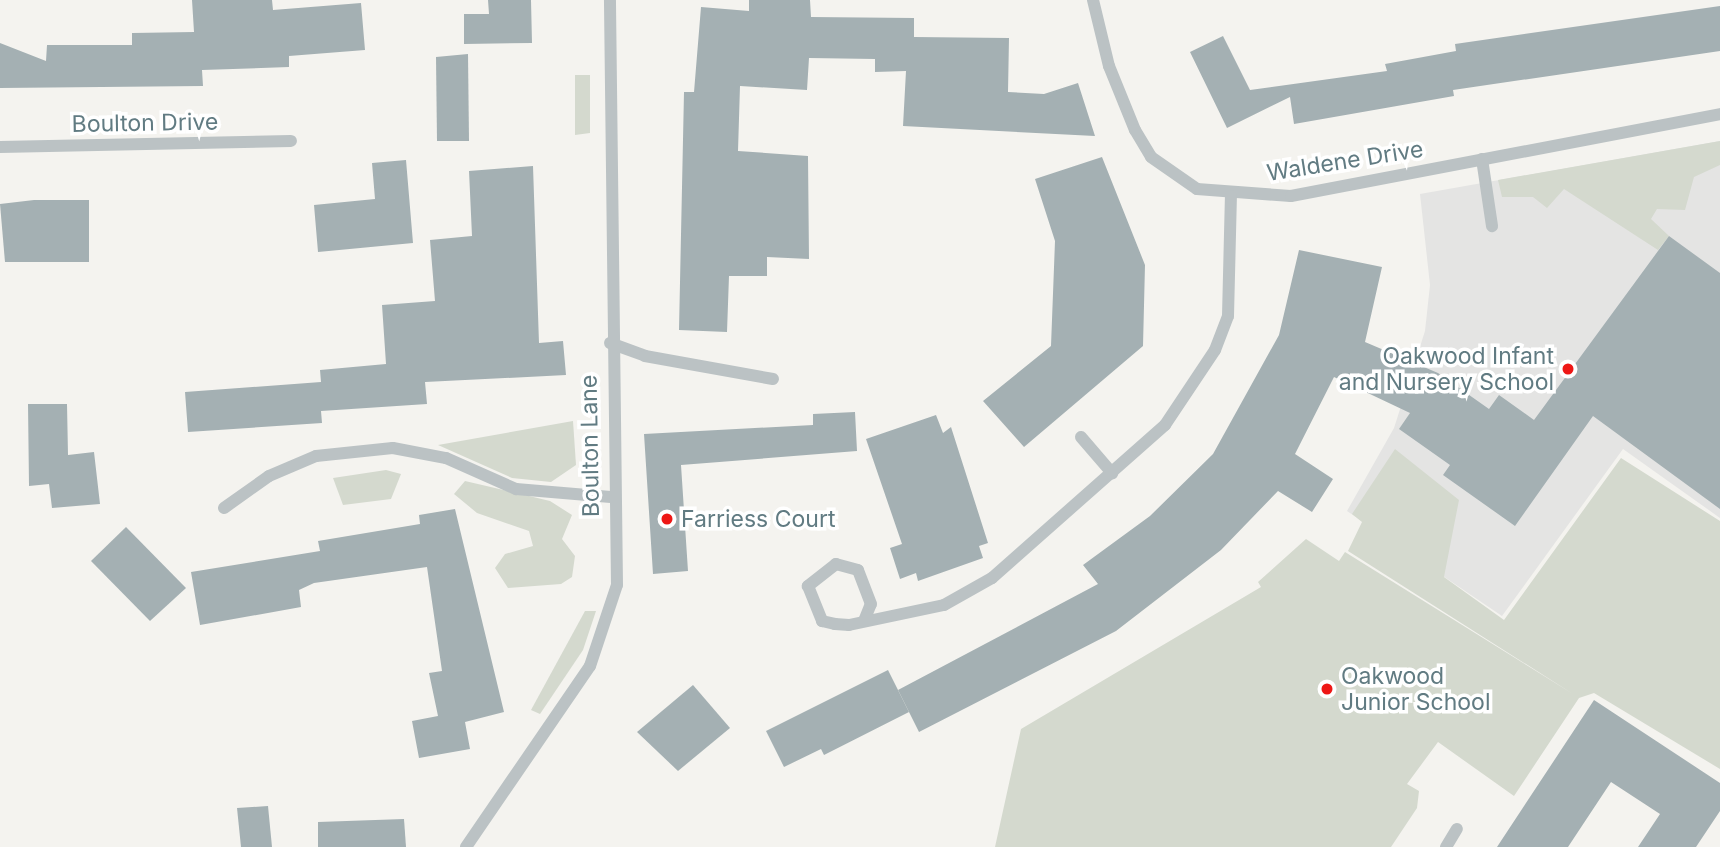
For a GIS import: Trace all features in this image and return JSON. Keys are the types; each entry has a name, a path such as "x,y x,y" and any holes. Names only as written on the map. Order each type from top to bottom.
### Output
{"street":[{"name":"Boulton Lane","path":"466,847 590,666 608,625 617,584 611,497 610,0"},
{"name":"Waldene Drive","path":"1093,0 1109,66 1152,157 1196,190 1231,196 1291,196 1720,114"},
{"name":"Boulton Drive","path":"0,147 291,141"},
{"path":"1482,159 1492,226"},
{"path":"864,621 871,604 858,570 836,564 808,586 822,621 864,621 944,605 971,591 1165,425 1215,349 1228,316 1231,196"},
{"path":"610,343 645,356 774,379"},
{"path":"1081,437 1112,472"},
{"path":"224,508 269,475 316,456 393,448 446,458 516,489 611,497"},
{"path":"1446,847 1457,829"}],"shaded area":[{"path":"575,75 590,75 590,133 575,135"},
{"name":"Oakwood Infant and Nursery School","path":"1720,141 1720,518 1623,449 1502,616 1347,511 1394,428 1425,331 1430,285 1420,194"},
{"path":"1720,141 1720,165 1694,177 1685,210 1657,209 1651,219 1669,236 1658,250 1564,189 1547,208 1533,197 1502,197 1498,180"},
{"path":"573,421 576,465 551,482 512,478 438,445"},
{"name":"Oakwood Junior School","path":"1395,449 1459,500 1444,577 1504,620 1621,458 1720,521 1720,769 1594,693 1579,698 1514,796 1438,742 1407,784 1419,791 1417,808 1391,847 995,847 1021,729 1261,587 1258,582 1306,539 1339,561 1345,552 1573,694 1348,551 1362,522 1352,514"},
{"path":"386,470 401,474 391,499 343,505 333,478"},
{"path":"465,481 550,501 572,515 562,539 575,556 572,577 561,584 508,588 495,568 505,554 533,546 529,531 477,513 454,494"},
{"path":"585,611 596,611 583,650 540,714 531,710"}],"building":[{"path":"192,0 272,0 273,10 361,3 365,50 289,56 289,67 202,70 203,86 0,88 0,43 46,61 47,45 132,45 132,33 194,32"},
{"path":"488,0 531,0 532,43 464,44 464,14 489,14"},
{"path":"749,0 810,0 811,17 914,18 914,37 1009,38 1008,92 1044,94 1078,83 1095,136 903,126 906,71 875,72 875,59 809,58 807,90 740,86 738,151 808,156 809,259 767,257 767,276 729,276 727,332 679,330 684,92 694,92 701,7 749,11"},
{"path":"1720,6 1720,51 1453,90 1454,96 1294,124 1290,97 1227,128 1190,52 1223,36 1250,90 1387,71 1385,64 1456,51 1455,44"},
{"path":"468,54 469,141 437,141 436,57"},
{"path":"1102,157 1145,265 1143,346 1024,447 983,401 1051,346 1055,241 1035,179"},
{"path":"406,160 413,243 318,252 314,205 375,199 372,163"},
{"path":"533,166 539,343 563,341 566,375 425,382 427,404 321,411 322,423 188,432 185,392 321,382 320,370 386,364 382,305 435,301 430,240 472,236 469,171"},
{"path":"34,200 89,200 89,262 5,262 0,204"},
{"path":"1669,236 1720,273 1720,509 1593,416 1515,526 1443,475 1450,465 1399,429 1410,413 1334,377 1295,454 1333,479 1312,512 1278,491 1221,550 1116,631 919,732 898,690 1098,584 1083,565 1150,516 1213,454 1279,335 1299,250 1382,267 1365,342 1438,373 1489,409 1499,395 1534,420"},
{"path":"28,404 67,404 68,455 94,452 100,504 52,508 49,484 29,486"},
{"name":"Farriess Court","path":"855,412 857,451 681,465 688,571 653,574 644,434 813,425 813,414"},
{"path":"936,415 943,433 951,427 988,543 979,546 983,558 918,581 916,573 900,579 890,548 902,544 866,439"},
{"path":"455,509 504,712 465,722 470,749 419,758 412,721 438,716 429,673 442,671 427,567 314,583 299,590 301,607 200,625 191,572 320,551 318,541 420,524 419,515"},
{"path":"126,527 186,588 150,621 91,561"},
{"path":"888,670 909,712 824,755 821,749 784,767 766,731"},
{"path":"693,685 730,728 678,771 637,732"},
{"path":"1594,700 1720,783 1720,811 1696,847 1638,847 1660,814 1611,782 1568,847 1497,847"},
{"path":"268,806 272,847 241,847 237,808"},
{"path":"404,819 406,847 318,847 318,822"}],"place":[{"name":"Oakwood Infant and Nursery School","path":"1568,369"},
{"name":"Farriess Court","path":"667,519"},
{"name":"Oakwood Junior School","path":"1327,689"}]}
